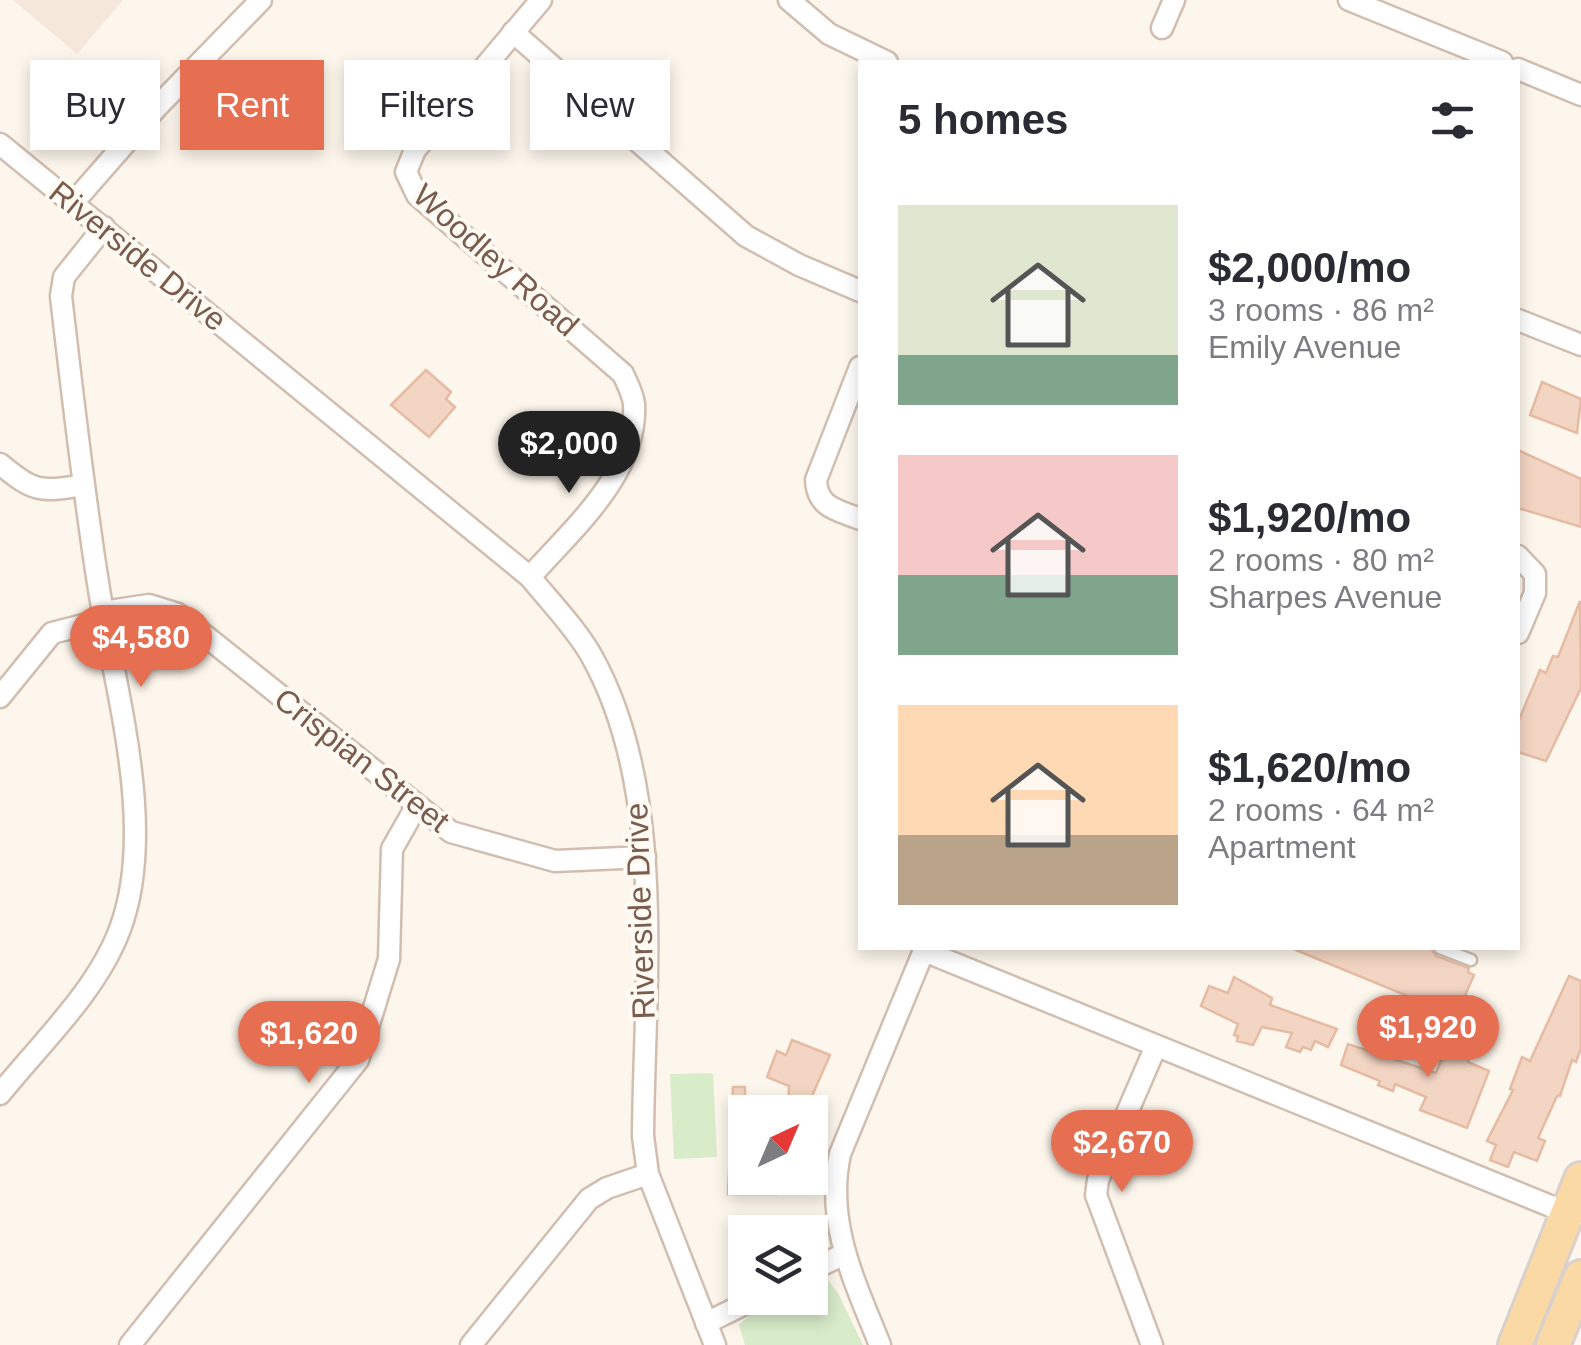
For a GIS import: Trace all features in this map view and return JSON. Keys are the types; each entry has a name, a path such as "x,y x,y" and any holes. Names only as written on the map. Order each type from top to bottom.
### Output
{"main road":[{"path":"1515,1345 1574,1215 1581,1179"},
{"path":"1554,1345 1581,1278"}],"street":[{"path":"73,204 158,106 254,7 230,0"},
{"name":"Woodley Road","path":"530,577 600,499 618,471 631,428 634,401 623,374 416,195 406,172 415,150 541,0"},
{"path":"789,0 829,34 882,60"},
{"path":"1162,28 1174,0"},
{"path":"1349,0 1497,60"},
{"path":"514,32 746,236 799,266 858,290"},
{"path":"1520,70 1581,95"},
{"name":"Riverside Drive","path":"0,144 530,577 590,654 623,730 645,857 643,1136 648,1174 715,1345"},
{"path":"0,1094 104,966 129,896 137,814 82,484 60,296 64,277 104,227"},
{"path":"1520,321 1581,345"},
{"path":"858,372 816,480 816,492 824,505 858,518"},
{"path":"0,464 28,486 42,490 82,484"},
{"path":"1520,558 1535,574 1535,593 1520,627"},
{"name":"Crispian Street","path":"0,697 52,634 149,605 178,614 452,832 555,861 645,857"},
{"path":"130,1345 358,1060 389,959 392,849 417,805"},
{"path":"880,1345 844,1254 834,1201 840,1154 924,950"},
{"path":"926,950 1574,1215"},
{"path":"1152,1345 1096,1195 1098,1180 1156,1046"},
{"path":"471,1345 588,1199 648,1174"},
{"path":"828,1262 844,1254"},
{"path":"706,1322 728,1312"}],"lane":[{"path":"1445,950 1471,960"}],"shaded area":[{"path":"13,0 123,0 77,54"}],"green space":[{"path":"713,1073 717,1157 674,1159 670,1074"},
{"path":"828,1280 863,1345 745,1345 739,1325 746,1318 828,1315"}],"building":[{"path":"426,370 451,392 446,399 455,407 429,437 391,405"},
{"path":"1542,382 1581,399 1577,433 1530,415"},
{"path":"1520,451 1581,479 1581,527 1520,509"},
{"path":"1580,601 1581,688 1546,761 1520,753 1520,717 1540,670 1546,673 1553,656 1558,657"},
{"path":"1296,950 1432,950 1436,956 1469,968 1468,972 1474,975 1456,1016"},
{"path":"1569,976 1581,981 1581,1048 1538,1138 1545,1141 1537,1161 1514,1152 1508,1167 1490,1160 1496,1145 1487,1141 1513,1090 1510,1089 1522,1057 1530,1061"},
{"path":"1234,977 1272,998 1270,1005 1337,1029 1328,1047 1315,1041 1311,1050 1303,1047 1300,1052 1286,1047 1292,1033 1262,1027 1253,1045 1237,1041 1238,1036 1234,1035 1238,1024 1201,1006 1209,986 1228,993"},
{"path":"1450,1039 1472,1049 1468,1062 1489,1071 1467,1128 1420,1110 1426,1097 1395,1084 1393,1091 1378,1085 1380,1081 1341,1065 1348,1044 1436,1073"},
{"path":"792,1040 830,1055 812,1095 789,1095 789,1086 767,1077 777,1051 786,1055"},
{"path":"733,1087 745,1087 745,1095 733,1095"}]}
